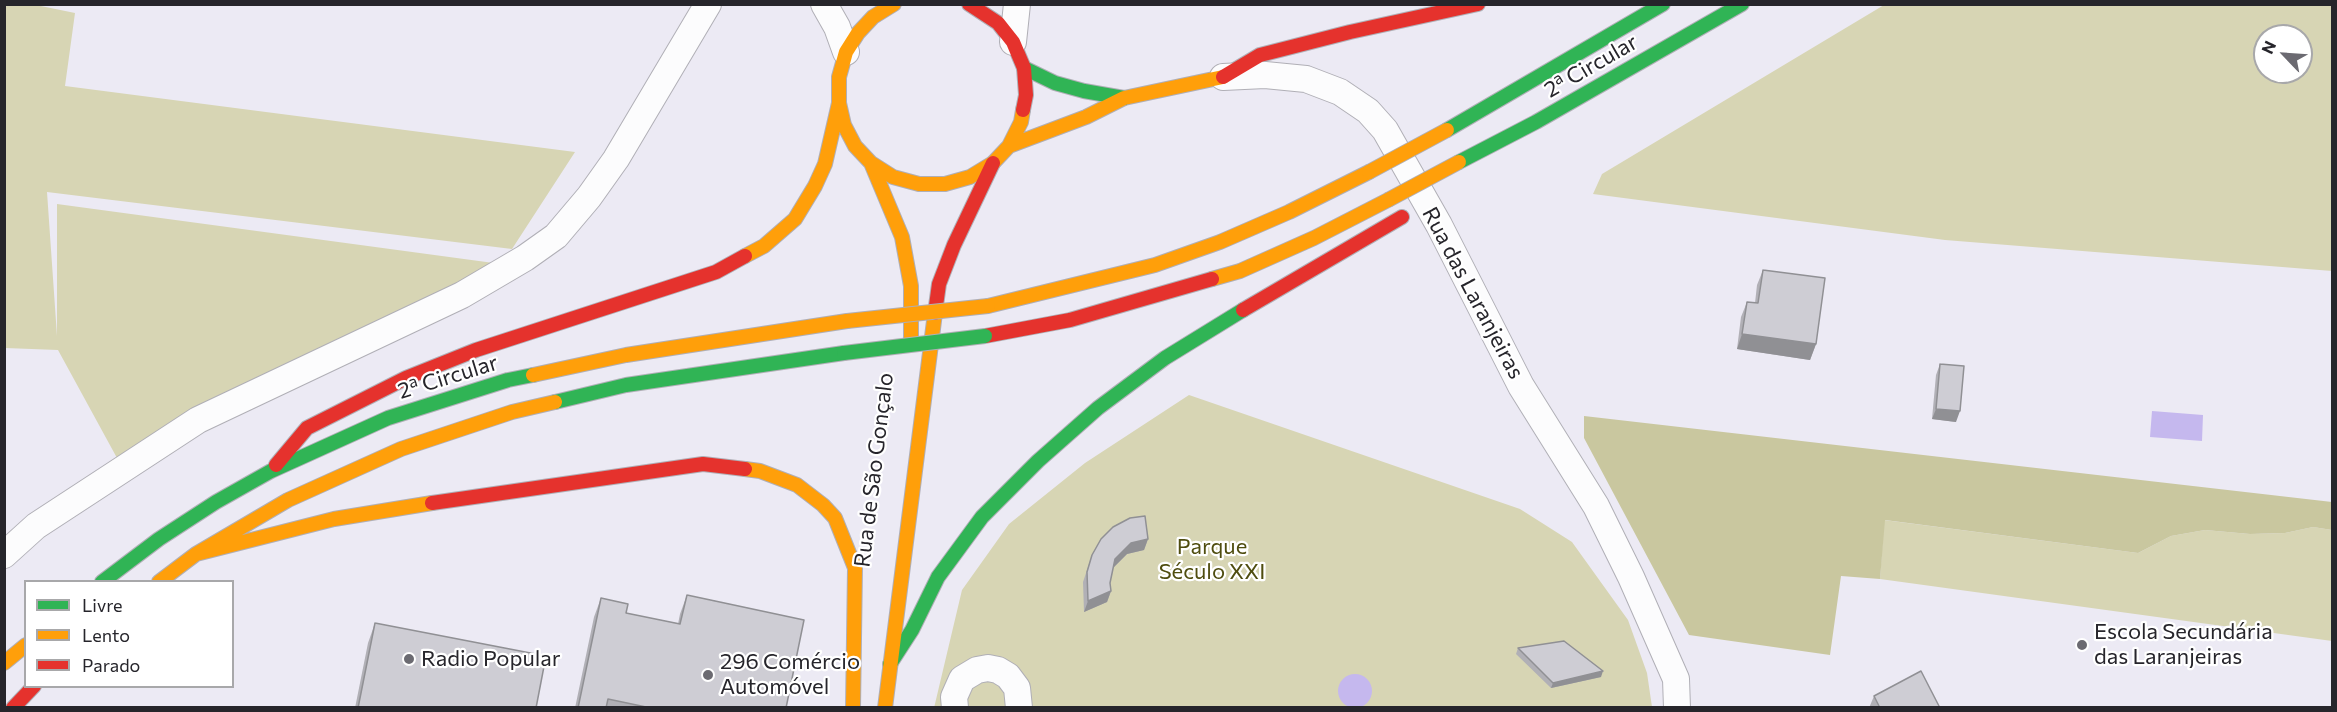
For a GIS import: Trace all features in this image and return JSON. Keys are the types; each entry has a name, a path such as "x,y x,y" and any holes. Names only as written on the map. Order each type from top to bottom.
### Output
{"main road":[{"path":"894,4 873,17 858,33 846,52 839,76 839,103 844,125 855,146 871,163 893,177 919,184 945,184 970,177 993,163 1009,146 1021,122 1026,95 1024,68 1013,42 998,23 969,4"},
{"path":"1223,77 1260,55 1350,32 1478,4"},
{"name":"2ª Circular","path":"105,580 159,538 271,471 387,418 508,380 626,355 847,321 988,306 1155,265 1220,242 1289,212 1369,172 1447,130 1663,4"},
{"name":"2ª Circular","path":"196,554 288,500 390,454 512,412 626,385 985,336 1070,320 1240,271 1314,238 1536,122 1742,4"},
{"name":"Rua das Laranjeiras","path":"1024,68 1055,83 1124,98"},
{"name":"Rua das Laranjeiras","path":"1009,146 1086,117 1124,98 1223,77"},
{"path":"271,471 307,428 406,378 476,350 716,272 764,246 795,219 810,195 825,164 839,103"},
{"path":"890,664 912,630 938,577 982,517 1038,461 1098,408 1165,358 1267,295 1402,217 1459,162"},
{"name":"Rua de São Gonçalo","path":"871,163 902,237 911,286 910,358"},
{"name":"Rua de São Gonçalo","path":"885,708 939,284 954,245 993,163"},
{"path":"162,580 196,554 334,519 526,488 704,464 760,471 797,486 824,505 836,518 855,568 853,708"},
{"path":"4,663 24,647"},
{"path":"863,708 868,673"},
{"path":"13,708 33,688"}],"street":[{"path":"4,555 36,526 198,420 462,295 525,258 556,236 589,197 616,159 708,4"},
{"path":"824,4 837,27 846,52"},
{"path":"1013,42 1017,4"},
{"name":"Rua das Laranjeiras","path":"1223,77 1265,75 1306,79 1341,92 1368,111 1385,130 1439,225 1521,386 1596,506 1631,577 1676,679 1677,708"},
{"path":"955,708 954,697 962,679 977,670 988,668 998,670 1008,676 1017,688 1018,708"}],"green space":[{"path":"5,5 36,5 75,13 65,86 575,152 512,249 47,192 57,336 57,204 501,264 117,458 58,350 5,348"},
{"path":"1884,5 2332,5 2332,271 1945,240 1593,194 1602,174"},
{"name":"Parque Século XXI","path":"1189,395 1520,509 1572,542 1628,620 1647,673 1652,707 934,708 962,590 1009,524 1085,463"},
{"path":"1884,520 2138,553 2171,536 2205,530 2250,534 2285,533 2313,527 2332,530 2332,641 1880,579"}],"shaded area":[{"path":"2152,411 2203,415 2202,441 2150,437"},
{"path":"1584,416 2332,502 2332,530 2313,527 2285,533 2250,534 2205,530 2171,536 2138,553 1885,520 1880,579 1841,576 1830,655 1689,635 1584,438"},
{"path":"1355,674 1367,679 1372,691 1367,703 1355,708 1343,703 1338,691 1343,679"}],"building":[{"path":"1763,270 1825,278 1816,344 1742,334 1747,302 1758,303"},
{"path":"1940,364 1964,366 1960,411 1936,409"},
{"path":"1145,516 1148,539 1131,543 1115,559 1110,583 1111,591 1088,601 1087,572 1092,555 1101,539 1113,527 1130,518"},
{"name":"296 Comércio Automóvel","path":"687,595 804,620 786,708 645,708 608,699 606,708 578,708 601,598 628,604 626,613 680,624"},
{"name":"Radio Popular","path":"375,623 546,656 536,708 358,708"},
{"path":"1564,641 1603,671 1553,683 1518,648"},
{"path":"1921,671 1940,708 1880,708 1874,696"}],"traffic: fast":[{"path":"1447,130 1663,4"},
{"path":"1459,162 1536,122 1742,4"},
{"path":"1024,68 1055,83 1124,98"},
{"path":"890,664 912,630 938,577 982,517 1038,461 1098,408 1165,358 1243,310"},
{"path":"844,353 985,336"},
{"path":"555,402 626,385 844,353"},
{"path":"105,580 159,539 216,502 271,471 388,418 508,380 533,375"}],"traffic: slow":[{"path":"894,4 873,17 858,33 846,52 839,77 839,103 844,125 855,146 871,163 893,177 919,184 945,184 970,177 993,163 1009,146 1021,122 1023,110"},
{"path":"1009,146 1086,117 1124,98 1223,77"},
{"path":"745,256 764,246 795,219 825,164 839,103"},
{"path":"1369,172 1447,130"},
{"path":"1388,200 1459,162"},
{"path":"871,163 902,237 911,286 911,342"},
{"path":"988,306 1155,265 1220,242 1289,212 1369,172"},
{"path":"1212,279 1240,271 1314,238 1388,200"},
{"path":"847,321 988,306"},
{"path":"885,708 935,313"},
{"path":"533,375 626,355 847,321"},
{"path":"162,580 196,554 288,500 401,449 512,412 555,402"},
{"path":"745,469 760,471 797,485 823,505 835,518 855,568 853,708"},
{"path":"196,554 334,519 432,503"},
{"path":"4,663 24,647"}],"traffic: jam":[{"path":"969,4 998,23 1013,42 1024,68 1026,95 1023,110"},
{"path":"1223,77 1260,55 1350,32 1478,4"},
{"path":"935,313 939,284 954,245 993,163"},
{"path":"1243,310 1402,217"},
{"path":"276,465 307,428 406,378 476,350 716,272 745,256"},
{"path":"985,336 1070,320 1212,279"},
{"path":"432,503 703,464 745,469"},
{"path":"13,708 32,688"}],"place":[{"name":"Escola Secundária das Laranjeiras","path":"2082,645"},
{"name":"Radio Popular","path":"409,659"},
{"name":"296 Comércio Automóvel","path":"708,675"}]}
